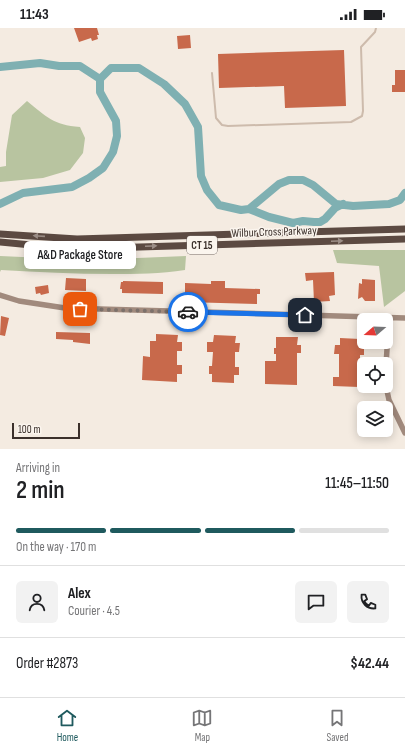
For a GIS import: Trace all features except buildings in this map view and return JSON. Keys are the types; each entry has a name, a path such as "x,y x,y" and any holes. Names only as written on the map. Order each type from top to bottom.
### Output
{"highway":[{"name":"Wilbur Cross Parkway","path":"0,234 77,239 405,229"},
{"name":"Wilbur Cross Parkway","path":"0,242 73,248 405,239"},
{"path":"0,247 25,245"}],"main road":[{"path":"0,295 19,301 65,308 357,317"},
{"path":"393,318 405,318"},
{"path":"388,393 392,406 405,433"}],"lane":[{"path":"212,73 216,118 222,125 351,122 362,116 363,111 361,47 376,28"}],"green space":[{"path":"27,101 45,116 57,122 80,127 85,138 83,153 70,170 43,178 0,182 0,167 6,166 6,152 12,115"},
{"path":"333,250 405,250 405,291 384,307 379,266 337,263"},
{"path":"0,256 89,260 186,256 185,270 158,273 112,274 1,270 0,272"}],"waterway":[{"path":"0,67 40,63 59,66 80,66 100,79"},
{"path":"0,204 23,193 72,187 89,178 103,168 113,152 117,136 116,121 100,92 100,79 111,68 139,68 164,84 185,104 198,127 201,176 207,190 219,205 241,210 249,209 279,184 289,180 303,180 313,185 336,204 353,206 389,204 400,200 405,193"},
{"path":"249,209 269,217 293,223 303,221 320,222 325,219 335,208 343,204"}],"way so far":[{"path":"80,309 188,312"}],"place":[{"name":"A&D Package Store","path":"80,309"}],"route":[{"path":"188,312 305,315"}]}
